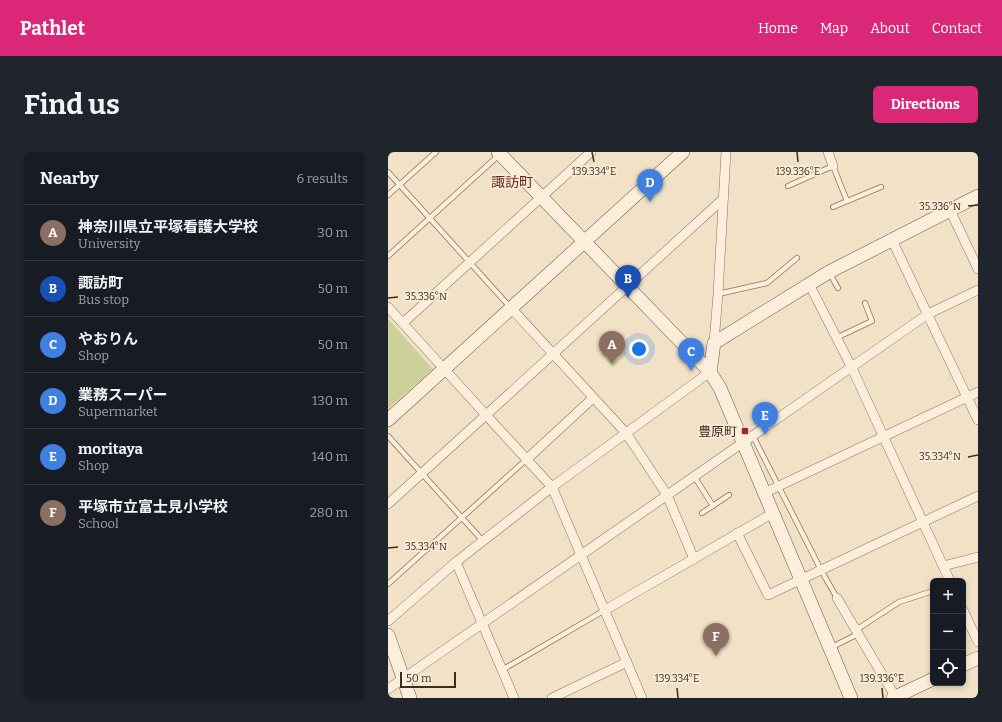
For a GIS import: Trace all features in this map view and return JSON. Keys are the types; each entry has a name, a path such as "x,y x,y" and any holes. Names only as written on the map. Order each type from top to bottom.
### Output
{"street":[{"path":"403,323 591,152"},
{"path":"388,420 683,152"},
{"path":"388,620 456,562 552,487 710,372 718,294 726,152"},
{"path":"828,152 833,166"},
{"path":"499,153 710,372 748,438 764,493 851,698"},
{"path":"714,343 829,272 978,196"},
{"path":"388,504 723,199"},
{"path":"950,210 978,269"},
{"path":"892,240 978,420"},
{"path":"809,284 851,366 949,578"},
{"path":"388,689 851,366 928,314 978,290"},
{"path":"388,307 552,487 582,554 642,698"},
{"path":"512,308 626,433 667,495 694,559"},
{"path":"764,493 978,392"},
{"path":"527,459 593,398"},
{"path":"737,533 768,595 978,496"},
{"path":"605,610 773,513"},
{"path":"943,566 978,557"},
{"path":"456,562 514,698"},
{"path":"837,598 895,698 930,680"},
{"path":"965,614 978,642"},
{"path":"388,635 410,698"},
{"path":"966,664 978,658"},
{"path":"552,698 627,662"}],"lane":[{"path":"388,196 436,152"},
{"path":"388,256 499,153"},
{"path":"788,186 833,166 847,202"},
{"path":"388,172 512,308"},
{"path":"833,207 881,187"},
{"path":"718,294 767,283 797,258"},
{"path":"829,272 838,288"},
{"path":"836,338 872,321 865,303"},
{"path":"388,436 483,541"},
{"path":"748,438 778,486 837,598"},
{"path":"388,584 527,459"},
{"path":"694,476 713,506"},
{"path":"702,513 729,495"},
{"path":"830,648 857,632 899,602 930,592"},
{"path":"502,670 605,610"}],"green space":[{"path":"388,319 433,369 388,409"},
{"path":"615,341 627,354 613,367 601,354"}],"place":[{"name":"業務スーパー","path":"650,202"},
{"name":"諏訪町","path":"628,298"},
{"name":"神奈川県立平塚看護大学校","path":"612,364"},
{"name":"やおりん","path":"691,371"},
{"name":"豊原町","path":"745,431"},
{"name":"moritaya","path":"765,435"},
{"name":"平塚市立富士見小学校","path":"716,656"}],"district":[{"name":"諏訪町","path":"512,182"}]}
